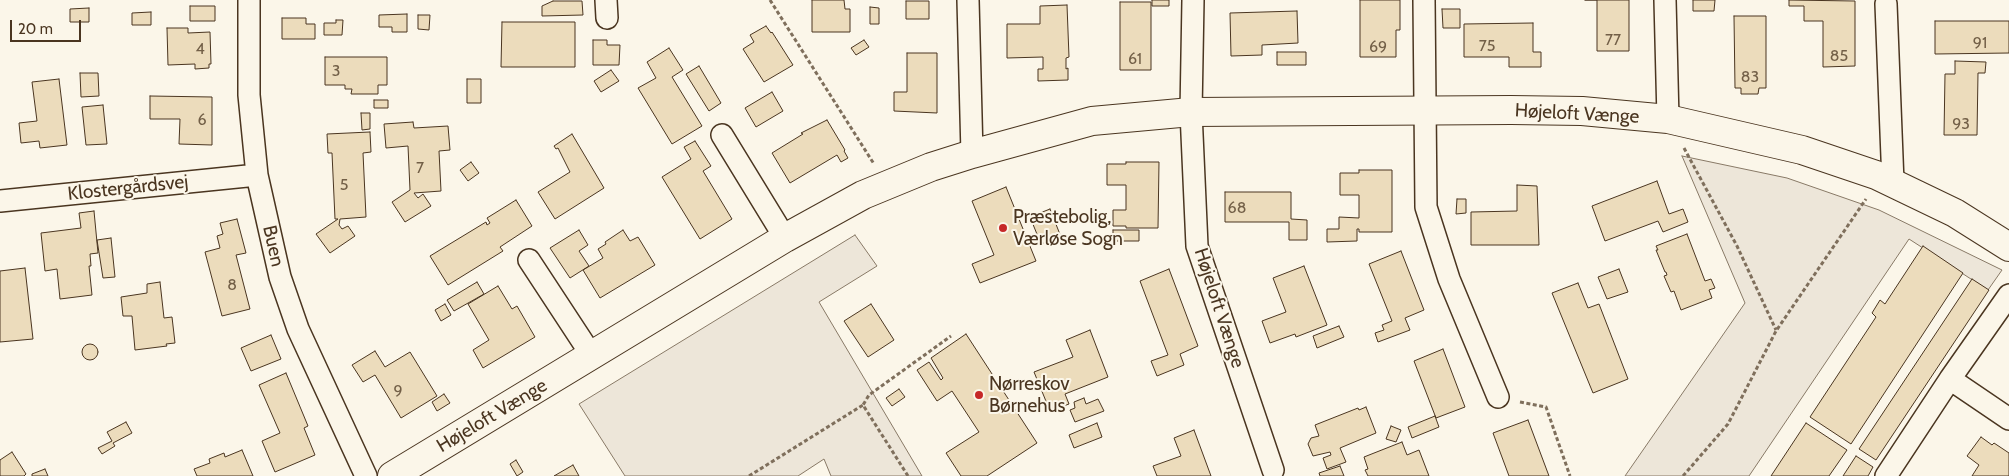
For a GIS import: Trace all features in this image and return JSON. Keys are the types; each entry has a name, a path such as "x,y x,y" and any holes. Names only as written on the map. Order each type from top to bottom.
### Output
{"street":[{"name":"Buen","path":"249,0 249,95 257,175 280,277 298,330 366,476"},
{"path":"968,0 972,154"},
{"name":"Højeloft Vænge","path":"1193,0 1191,112 1197,246 1273,470"},
{"path":"1424,0 1426,207 1449,279 1498,397"},
{"name":"Højeloft Vænge","path":"1665,0 1668,119"},
{"path":"1884,179 1886,4"},
{"name":"Højeloft Vænge","path":"399,474 785,238 863,195 887,184 972,154 1092,121 1191,112 1425,111 1582,111 1668,119 1802,150 1884,179 1954,213 2009,247"},
{"path":"722,135 785,238"},
{"name":"Klostergårdsvej","path":"0,201 257,175"},
{"path":"529,260 592,356"},
{"path":"1886,476 1950,379 2009,295"},
{"path":"1950,379 2009,419"}],"path":[{"path":"770,0 887,184"},
{"path":"1668,119 1737,246 1776,331"},
{"path":"1683,476 1728,424 1776,331 1864,203 1884,179"},
{"path":"750,476 863,405 868,395 951,336"},
{"path":"1498,397 1546,407 1570,476"},
{"path":"863,405 908,476"}],"shaded area":[{"path":"1682,156 1787,178 1879,210 2002,270 1988,290 1909,239 1749,476 1625,476 1745,303"},
{"path":"855,235 877,266 819,302 922,476 831,476 824,459 798,476 625,476 579,404"}],"building":[{"path":"812,0 844,0 845,9 850,9 850,32 812,32"},
{"path":"1152,0 1169,0 1169,6 1152,6"},
{"path":"1360,0 1400,0 1400,30 1396,30 1396,57 1360,57"},
{"path":"1597,0 1629,0 1629,51 1597,51"},
{"path":"1693,0 1715,0 1714,11 1693,11"},
{"path":"1789,0 1855,1 1855,66 1823,67 1823,21 1804,21 1804,6 1789,6"},
{"path":"553,1 582,1 583,15 542,16 542,6"},
{"path":"906,1 929,1 929,19 906,19"},
{"path":"1120,2 1151,2 1151,70 1120,70"},
{"path":"1067,5 1069,57 1066,58 1066,69 1068,68 1068,80 1038,81 1038,69 1043,69 1043,57 1007,58 1007,24 1040,24 1040,6"},
{"path":"190,6 215,6 215,21 190,21"},
{"path":"870,7 879,8 879,24 870,24"},
{"path":"89,8 89,22 70,22 70,9"},
{"path":"1442,9 1460,9 1460,28 1443,28"},
{"path":"1297,11 1298,43 1262,45 1262,55 1231,56 1230,13"},
{"path":"151,12 151,25 132,25 132,13"},
{"path":"407,14 407,32 392,32 392,27 379,27 379,15"},
{"path":"418,15 430,15 429,30 418,29"},
{"path":"1734,16 1766,16 1766,88 1759,88 1758,94 1741,94 1741,88 1735,88"},
{"path":"282,18 306,18 306,24 315,24 315,39 282,39"},
{"path":"336,20 343,20 342,35 324,35 324,23 336,23"},
{"path":"1935,21 2009,21 2009,53 1935,54"},
{"path":"502,22 575,22 575,67 501,67"},
{"path":"1533,23 1533,52 1541,52 1541,67 1509,67 1509,57 1464,57 1464,24"},
{"path":"766,26 772,32 793,65 764,82 743,49 754,42 750,35"},
{"path":"167,28 188,28 188,33 210,32 211,64 209,64 209,68 195,69 195,64 168,65"},
{"path":"593,40 607,40 607,45 620,45 619,65 593,65"},
{"path":"864,40 869,47 856,55 851,48"},
{"path":"669,48 683,70 672,77 702,126 672,144 638,88 656,78 647,62"},
{"path":"1277,52 1306,52 1306,65 1277,65"},
{"path":"907,53 937,53 937,113 894,111 894,92 907,92"},
{"path":"325,57 387,57 387,85 378,85 378,94 351,94 352,89 345,89 345,85 325,85"},
{"path":"1955,61 1986,62 1985,73 1978,73 1977,135 1944,135 1945,74 1955,74"},
{"path":"699,66 721,103 709,111 686,74"},
{"path":"611,70 619,81 601,92 594,81"},
{"path":"80,73 98,73 99,96 81,97"},
{"path":"59,79 67,145 40,148 39,141 21,143 19,123 37,121 32,82"},
{"path":"467,79 481,79 481,103 467,103"},
{"path":"772,92 783,111 756,127 745,108"},
{"path":"150,96 212,97 212,145 179,144 180,119 150,119"},
{"path":"374,100 388,100 388,108 374,108"},
{"path":"103,105 107,144 86,145 82,107"},
{"path":"361,113 370,113 370,129 362,130"},
{"path":"827,120 848,158 841,162 837,155 790,183 772,153 803,134 801,133"},
{"path":"413,122 414,128 448,126 450,150 439,151 441,191 414,193 418,198 423,194 431,206 405,222 392,202 410,190 408,146 386,148 384,124"},
{"path":"370,132 371,152 363,153 366,217 340,219 339,225 342,229 348,226 355,236 330,253 316,234 338,219 335,219 332,153 328,153 327,134"},
{"path":"572,134 604,188 555,219 538,192 570,172 558,148 556,149 554,146"},
{"path":"695,141 711,166 703,171 732,219 700,239 662,177 691,159 684,147"},
{"path":"471,162 479,173 468,181 460,170"},
{"path":"1126,162 1159,162 1158,228 1113,226 1113,210 1126,210 1126,185 1107,185 1107,164 1126,164"},
{"path":"1359,170 1392,170 1392,232 1359,232 1359,229 1357,229 1357,241 1327,242 1327,229 1339,229 1339,217 1359,218 1359,195 1340,195 1340,173 1359,173"},
{"path":"1657,181 1669,214 1683,209 1688,222 1663,232 1658,221 1605,241 1592,206"},
{"path":"1517,185 1537,186 1539,245 1471,245 1471,212 1517,211"},
{"name":"Præstebolig, Værløse Sogn","path":"1006,187 1036,261 980,283 972,264 994,255 972,201"},
{"path":"1225,192 1291,192 1291,219 1307,220 1307,240 1289,240 1289,222 1225,222"},
{"path":"1457,199 1466,199 1466,213 1456,214"},
{"path":"516,200 532,226 500,247 503,251 448,285 430,256 486,222 487,225 490,223 487,218"},
{"path":"1050,209 1061,237 1041,244 1030,217"},
{"path":"94,211 98,253 90,254 91,266 89,266 92,295 60,299 57,269 45,271 41,233 81,228 79,213"},
{"path":"237,219 246,253 236,255 250,309 222,316 205,252 220,248 217,236 223,234 220,223"},
{"path":"579,230 588,245 579,251 589,266 570,278 550,248"},
{"path":"623,230 630,241 638,237 655,265 600,298 583,270 603,258 598,249"},
{"path":"1113,230 1139,230 1139,241 1113,241"},
{"path":"1687,234 1705,281 1711,279 1715,288 1709,290 1712,298 1681,310 1674,291 1671,292 1664,276 1667,275 1656,246"},
{"path":"111,238 115,277 103,278 97,240"},
{"path":"1923,246 1963,273 1851,444 1810,417 1876,317 1872,313 1880,300 1885,304"},
{"path":"1401,251 1424,310 1405,318 1410,330 1378,342 1375,333 1384,330 1382,325 1392,321 1369,264"},
{"path":"1304,266 1327,325 1296,337 1295,334 1270,343 1262,321 1286,312 1273,278"},
{"path":"25,268 33,339 0,342 0,271"},
{"path":"1169,269 1198,346 1180,354 1184,365 1157,376 1151,361 1168,355 1140,281"},
{"path":"1619,269 1628,292 1607,299 1598,277"},
{"path":"1972,279 1989,290 1876,460 1859,449"},
{"path":"160,282 164,318 172,317 175,343 166,344 167,346 135,350 132,316 123,316 121,297 147,293 147,284"},
{"path":"477,282 484,294 454,311 447,300"},
{"path":"1578,283 1588,308 1599,304 1628,379 1593,393 1552,293"},
{"path":"498,286 512,309 517,306 535,337 483,368 473,350 489,340 468,304"},
{"path":"445,304 451,315 441,321 435,310"},
{"path":"871,304 894,340 868,357 844,321"},
{"path":"1339,326 1344,337 1317,348 1313,336"},
{"path":"1090,330 1108,377 1065,394 1069,404 1050,411 1034,372 1073,357 1066,340"},
{"path":"966,334 1037,443 987,476 961,476 946,453 979,432 952,391 937,401 917,370 929,362 941,380 943,378 931,358"},
{"path":"271,335 281,359 251,371 241,348"},
{"path":"90,344 98,352 90,360 82,352"},
{"path":"1443,349 1465,407 1436,418 1414,361"},
{"path":"375,351 385,367 410,352 437,396 401,418 375,375 363,382 352,365"},
{"path":"286,373 308,426 304,428 315,455 275,472 262,441 280,433 259,385"},
{"path":"899,389 905,397 892,406 886,398"},
{"path":"444,394 450,403 437,411 432,402"},
{"path":"1084,398 1086,404 1098,399 1104,411 1075,422 1070,410 1075,408 1074,402"},
{"path":"1366,407 1376,433 1340,448 1346,462 1327,469 1323,458 1331,455 1330,452 1313,456 1308,444 1311,438 1319,436 1315,425 1358,408 1359,410"},
{"path":"1435,416 1439,427 1412,438 1408,427"},
{"path":"1528,420 1549,476 1509,476 1493,433"},
{"path":"126,422 132,433 113,443 115,446 102,454 98,448 112,441 107,432"},
{"path":"1097,423 1102,437 1074,448 1069,435"},
{"path":"1806,423 1847,450 1829,476 1771,476"},
{"path":"1391,426 1401,430 1396,442 1386,439"},
{"path":"1194,430 1211,476 1157,476 1153,466 1181,456 1174,438"},
{"path":"1981,437 2009,453 2009,476 1972,476 1979,465 1967,456"},
{"path":"1402,442 1407,455 1419,450 1429,476 1368,476 1365,470 1368,469 1364,457"},
{"path":"242,450 253,476 197,476 194,469 210,463 209,459 224,453 225,457"},
{"path":"12,452 26,474 24,476 0,476 0,460"},
{"path":"1856,456 1873,467 1868,476 1843,476"},
{"path":"516,460 523,472 517,476 510,464"},
{"path":"573,465 579,476 554,476"},
{"path":"1340,466 1344,476 1320,476 1319,473"},
{"path":"45,469 48,476 32,476 32,474"}],"place":[{"name":"Præstebolig, Værløse Sogn","path":"1003,228"},
{"name":"Nørreskov Børnehus","path":"979,395"}]}
